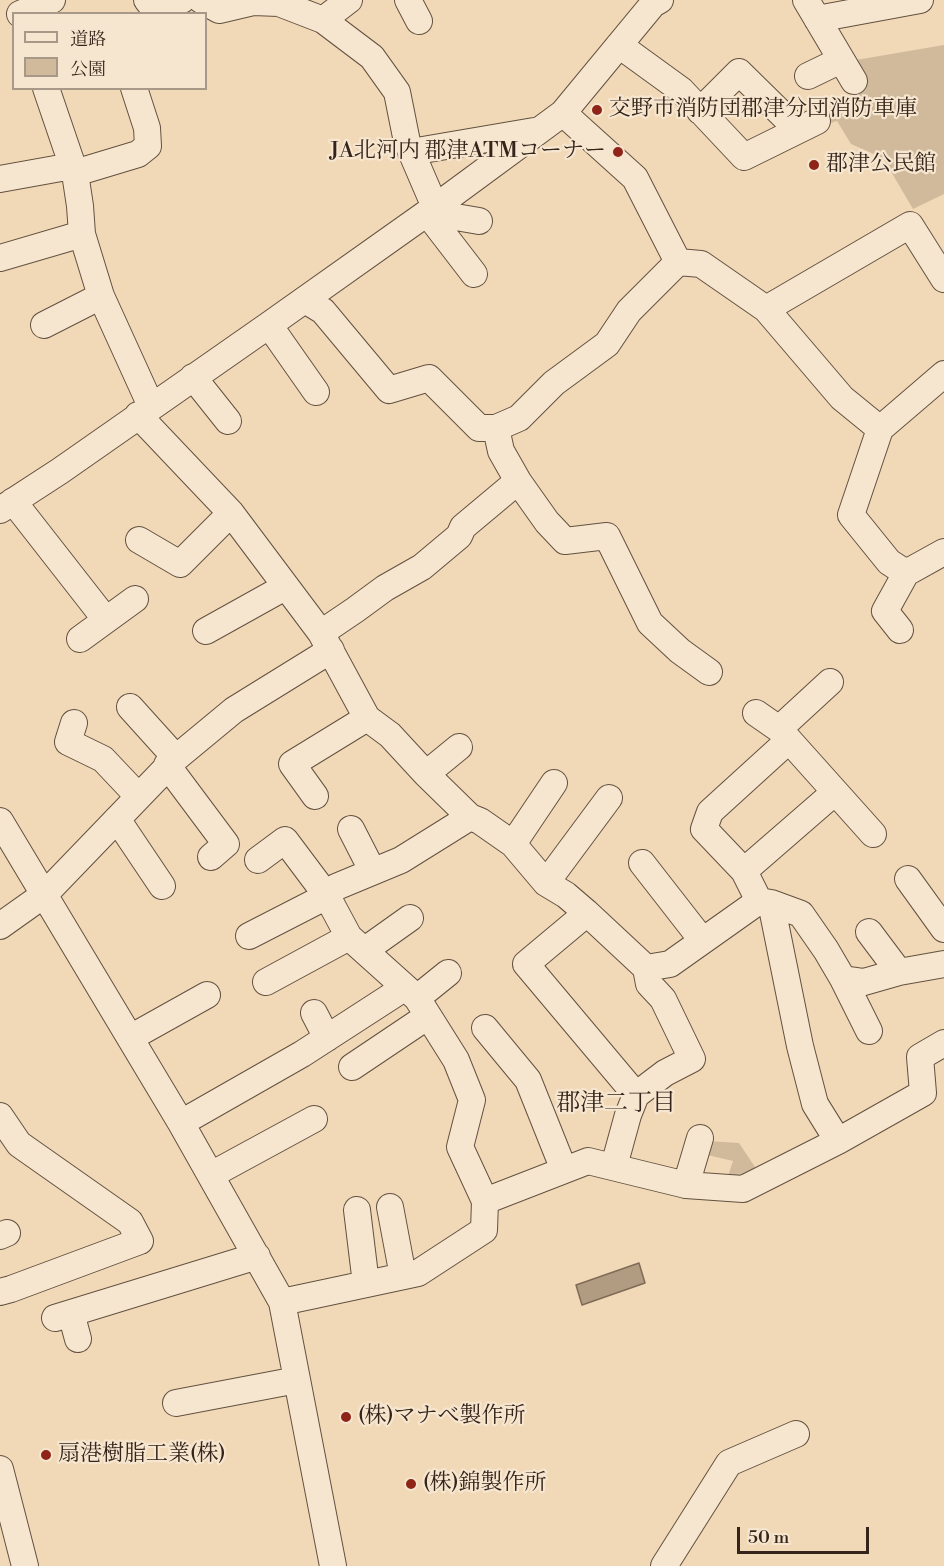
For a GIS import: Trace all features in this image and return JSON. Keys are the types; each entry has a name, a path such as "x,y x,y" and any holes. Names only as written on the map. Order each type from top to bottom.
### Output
{"street":[{"path":"4,0 12,15"},
{"path":"25,12 52,0"},
{"path":"146,6 182,0"},
{"path":"201,0 219,10 253,2 279,3 323,20 372,57 397,92 407,142 436,211 434,222 474,274"},
{"path":"323,20 349,0"},
{"path":"808,76 848,70 812,9 920,0"},
{"path":"106,620 7,506 436,211 563,113 655,1"},
{"path":"619,45 681,90 700,111 744,157 808,125 739,72 700,111"},
{"path":"47,90 73,169 80,206 82,234 101,296 145,410 231,513 326,641 367,718 390,735 470,817 480,820 513,844 546,883 566,895 646,968 649,984 663,999 692,1059 664,1073 636,1095 614,1166"},
{"path":"0,179 73,169 138,154 148,146 147,128 135,90"},
{"path":"563,113 635,178 678,262"},
{"path":"411,152 540,129"},
{"path":"436,211 478,221"},
{"path":"766,309 910,225 944,279"},
{"path":"7,261 82,234"},
{"path":"305,300 323,311 388,390 429,378 479,428 496,428 519,418 554,383 607,344 628,311 678,262 700,264 766,309 842,398 880,429"},
{"path":"44,325 101,296"},
{"path":"269,325 316,392"},
{"path":"906,573 889,562 850,515 880,429 944,374"},
{"path":"193,377 228,421"},
{"path":"496,428 501,451 518,481 547,522 565,541 607,537 650,623 680,651 709,672"},
{"path":"0,926 45,894 171,761 326,641 355,610 385,588 422,567 459,536 463,527 518,481"},
{"path":"139,540 180,564 231,513"},
{"path":"900,630 885,611 906,573 944,552"},
{"path":"206,631 285,587"},
{"path":"80,639 135,599"},
{"path":"830,682 710,812 704,830 744,871 765,902 815,1104 838,1141"},
{"path":"130,707 171,761 226,844 211,857"},
{"path":"756,713 783,735 873,834"},
{"path":"315,796 288,759 367,718"},
{"path":"74,723 68,742 103,759 138,796"},
{"path":"426,774 459,747"},
{"path":"513,844 554,783"},
{"path":"744,871 835,792"},
{"path":"546,883 609,798"},
{"path":"249,936 327,897 336,887 372,870 401,860 470,817"},
{"path":"117,819 162,886"},
{"path":"0,821 181,1123 282,1302 333,1566"},
{"path":"351,829 372,870"},
{"path":"258,860 292,834 327,897 357,943 416,1001 456,1060 472,1100 460,1148 484,1201 484,1230 418,1273 282,1302"},
{"path":"642,863 702,940"},
{"path":"908,879 944,928"},
{"path":"646,968 670,964 702,940 765,902 801,914 843,979 868,1031"},
{"path":"587,913 526,964 636,1095"},
{"path":"267,982 410,918"},
{"path":"869,932 899,972"},
{"path":"843,979 864,982 899,972 944,964"},
{"path":"352,1067 416,1001 448,973"},
{"path":"130,1038 207,995"},
{"path":"181,1123 327,1038 416,1001"},
{"path":"314,1013 327,1038"},
{"path":"485,1028 528,1080 564,1170"},
{"path":"484,1201 588,1161 686,1185 743,1189 838,1141 927,1103 920,1056 944,1043"},
{"path":"0,1116 19,1144 130,1222 140,1240 0,1292"},
{"path":"211,1175 314,1119"},
{"path":"686,1185 700,1138"},
{"path":"390,1207 403,1276"},
{"path":"357,1210 366,1284"},
{"path":"78,1340 63,1315 257,1256"},
{"path":"177,1403 297,1380"},
{"path":"664,1566 729,1463 796,1434"},
{"path":"0,1469 25,1566"}],"green space":[{"path":"944,45 944,194 913,209 883,158 851,144 837,121 827,124 821,113 856,96 850,61"},
{"path":"707,1141 739,1143 759,1173 727,1179 733,1161 703,1154"}],"shaded area":[{"path":"639,1263 645,1283 582,1305 576,1285"}],"place":[{"name":"交野市消防団郡津分団消防車庫","path":"597,110"},
{"name":"JA北河内 郡津ATMコーナー","path":"618,152"},
{"name":"郡津公民館","path":"814,165"},
{"name":"(株)マナべ製作所","path":"346,1417"},
{"name":"扇港樹脂工業(株)","path":"46,1455"},
{"name":"(株)錦製作所","path":"411,1484"}],"district":[{"name":"郡津二丁目","path":"616,1104"}]}
